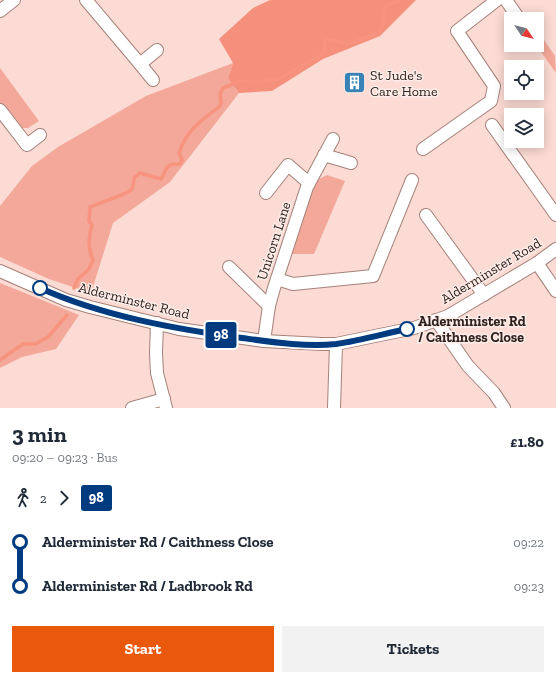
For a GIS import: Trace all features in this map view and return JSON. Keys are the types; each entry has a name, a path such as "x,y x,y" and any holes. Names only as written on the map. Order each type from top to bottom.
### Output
{"street":[{"path":"0,11 14,0"},
{"path":"86,0 153,80"},
{"path":"423,149 491,101 494,86 457,31 496,0"},
{"path":"506,0 514,12"},
{"path":"140,64 157,50"},
{"path":"0,110 28,145 40,135"},
{"path":"492,125 504,136"},
{"name":"Unicorn Lane","path":"264,341 269,306 309,183 333,139"},
{"path":"514,148 556,215"},
{"path":"324,154 351,163"},
{"path":"266,193 288,165 309,183"},
{"path":"277,279 293,284 373,276 412,180"},
{"path":"426,215 435,236 484,295"},
{"name":"Alderminster Road","path":"0,271 66,300 90,308 179,329 264,341 303,344 336,344 414,328 458,311 537,263 556,249"},
{"path":"537,263 556,291"},
{"path":"229,267 269,306"},
{"path":"436,320 468,366 494,393 504,408"},
{"path":"132,408 165,404 157,374 156,353 158,323"},
{"path":"334,408 336,344"}],"shaded area":[{"path":"270,0 416,0 380,36 323,59 272,91 239,93 228,78 233,63 219,39 253,8"},
{"path":"544,40 555,56 556,73 541,52 544,52"},
{"path":"233,63 228,78 239,93 170,182 113,223 91,293 49,279 0,257 0,206 32,166 58,147 146,96"},
{"path":"0,68 39,121 28,128 22,128 14,122 0,104"},
{"path":"327,175 345,181 314,254 290,254 317,180"},
{"path":"0,283 79,315 56,349 22,357 0,368"}],"waterway":[{"path":"74,288 78,279 89,269 93,260 89,243 92,225 89,221 90,207 131,190 134,178 140,173 161,179 169,166 172,164 180,164 182,160 179,153 182,145 190,132 219,107 221,103 220,94 223,88 241,81 257,82 276,80 321,55 325,51 325,40 350,44 373,35 380,30 384,22 384,9 388,5 401,0"},
{"path":"0,360 23,344 35,344 48,337 67,315"}],"bus line":[{"name":"98","path":"40,288 66,300 90,308 179,329 264,341 303,344 336,344 407,329"}],"place":[{"name":"St Jude's Care Home","path":"354,83"},
{"name":"Alderminister Rd / Caithness Close","path":"407,329"}]}
